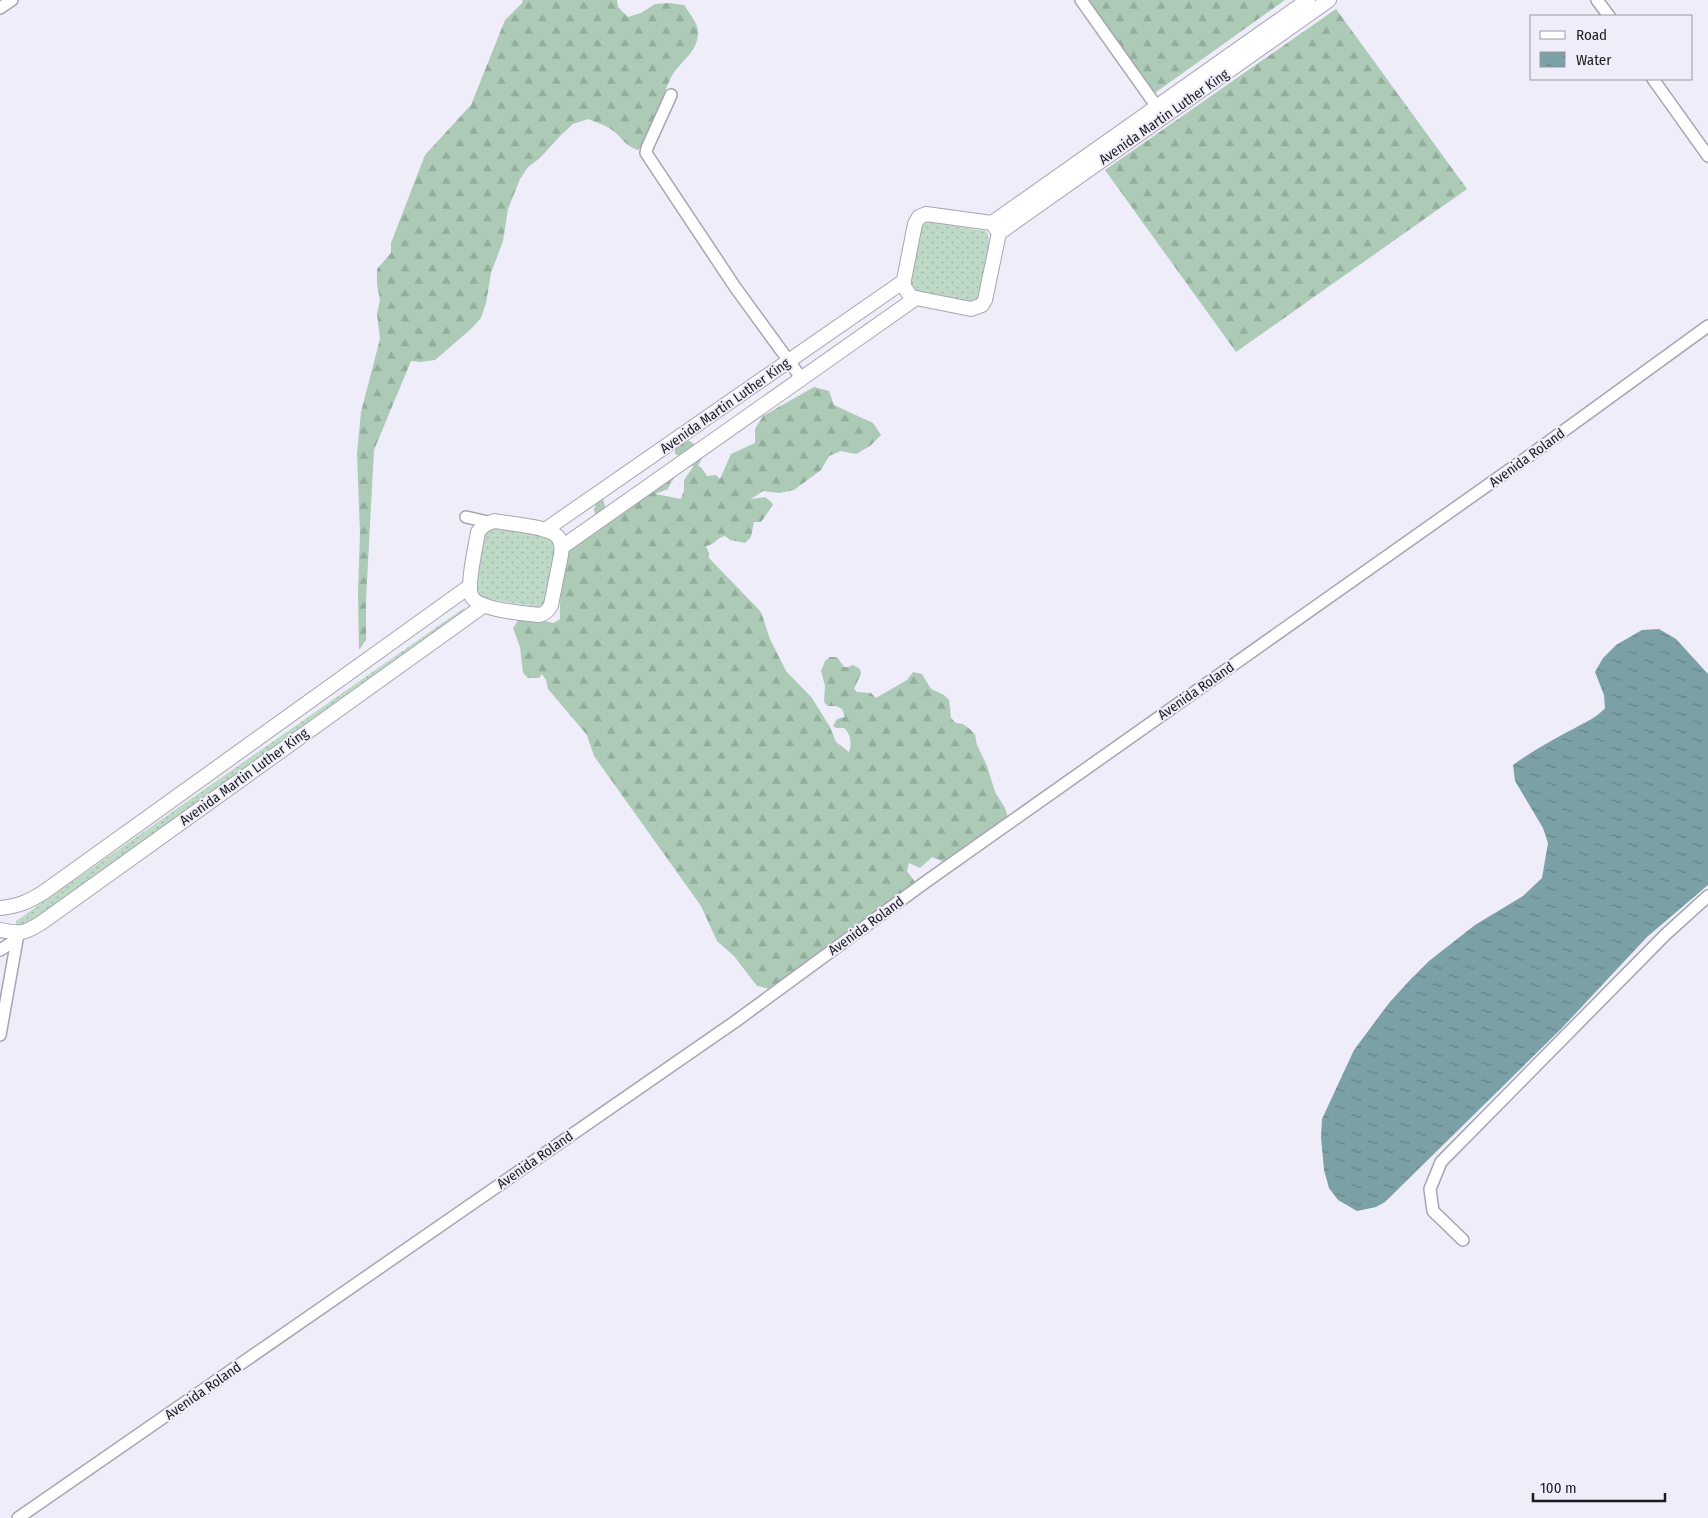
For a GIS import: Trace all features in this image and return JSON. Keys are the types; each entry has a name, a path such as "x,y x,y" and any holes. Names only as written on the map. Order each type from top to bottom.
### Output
{"main road":[{"name":"Avenida Martin Luther King","path":"995,228 1157,106 1308,0"},
{"name":"Avenida Martin Luther King","path":"995,228 1329,0"},
{"path":"926,214 995,228 985,300 982,305 971,309 911,297 906,292 903,285 915,224 919,217 926,214"},
{"name":"Avenida Martin Luther King","path":"546,530 904,281"},
{"name":"Avenida Martin Luther King","path":"562,547 916,298"},
{"path":"666,447 679,465"},
{"path":"495,521 546,530 558,537 562,547 551,605 547,612 538,615 483,606 475,601 471,596 470,586 478,532 483,526 488,522 495,521"},
{"name":"Avenida Martin Luther King","path":"0,908 17,906 44,892 470,586"},
{"name":"Avenida Martin Luther King","path":"10,934 29,930 41,923 483,606"},
{"path":"10,934 6,919 9,912 17,906"}],"street":[{"path":"0,8 12,0"},
{"path":"1081,0 1157,106"},
{"path":"1598,0 1608,15"},
{"path":"1654,80 1708,156"},
{"path":"672,95 646,153 735,287 802,379"},
{"name":"Avenida Roland","path":"18,1518 736,1021 935,875 1529,456 1708,326"},
{"path":"466,517 488,522"},
{"path":"1462,1240 1433,1211 1430,1189 1441,1162 1665,935 1708,896"},
{"path":"0,950 10,934"},
{"path":"0,1035 10,934"}],"shaded area":[{"path":"927,222 986,231 988,234 989,242 980,298 971,304 915,291 911,284 919,229 920,226"},
{"path":"496,528 551,537 557,547 546,599 538,607 482,598 475,593 485,535 490,530"},
{"path":"464,608 468,614 22,929 16,927 16,921"}],"green space":[{"path":"522,0 617,0 618,7 628,17 641,13 655,4 684,5 697,25 696,44 670,79 653,131 648,140 638,150 628,145 610,129 588,119 573,124 540,158 528,167 520,179 508,209 503,241 491,273 486,303 481,318 435,360 411,361 374,450 366,600 366,640 359,650 360,533 357,454 361,412 380,339 377,314 380,300 377,269 391,253 391,243 425,155 471,105 505,20 523,2"},
{"path":"1088,0 1285,0 1152,95"},
{"path":"1336,9 1467,189 1236,352 1105,170"},
{"path":"814,387 829,391 834,405 873,423 881,435 870,446 856,454 841,451 829,456 821,470 794,490 779,493 763,491 751,499 765,497 773,505 761,522 754,522 751,537 745,543 730,540 725,536 706,546 709,558 761,612 770,639 786,671 812,698 830,727 836,742 849,752 851,742 848,733 844,728 833,726 837,719 845,717 842,709 836,706 828,706 824,702 825,686 821,671 825,661 830,657 837,657 844,667 853,665 860,669 861,674 854,689 857,692 871,693 876,698 907,680 913,672 922,674 931,689 944,695 949,700 951,718 956,723 963,724 975,735 995,792 1005,808 1008,818 944,862 932,857 920,868 909,863 907,871 915,882 789,979 770,989 757,986 734,956 717,941 701,906 594,756 587,735 548,689 542,674 539,678 528,678 523,673 520,647 513,628 520,618 554,623 560,619 566,548 596,518 594,509 597,502 603,499 607,513 676,474 668,489 655,494 681,499 684,490 684,480 693,467 689,460 675,454 675,446 685,438 694,444 699,444 703,456 698,466 701,467 707,476 716,475 720,479 731,454 755,443 755,429 763,416"}],"water":[{"path":"1659,629 1676,639 1708,674 1708,885 1647,937 1561,1029 1385,1202 1376,1207 1357,1211 1338,1200 1329,1188 1324,1170 1321,1137 1322,1119 1354,1050 1389,1003 1429,961 1475,925 1523,896 1542,878 1548,843 1543,828 1515,781 1513,765 1601,712 1605,708 1604,695 1595,672 1603,658 1616,645 1642,630"}]}
